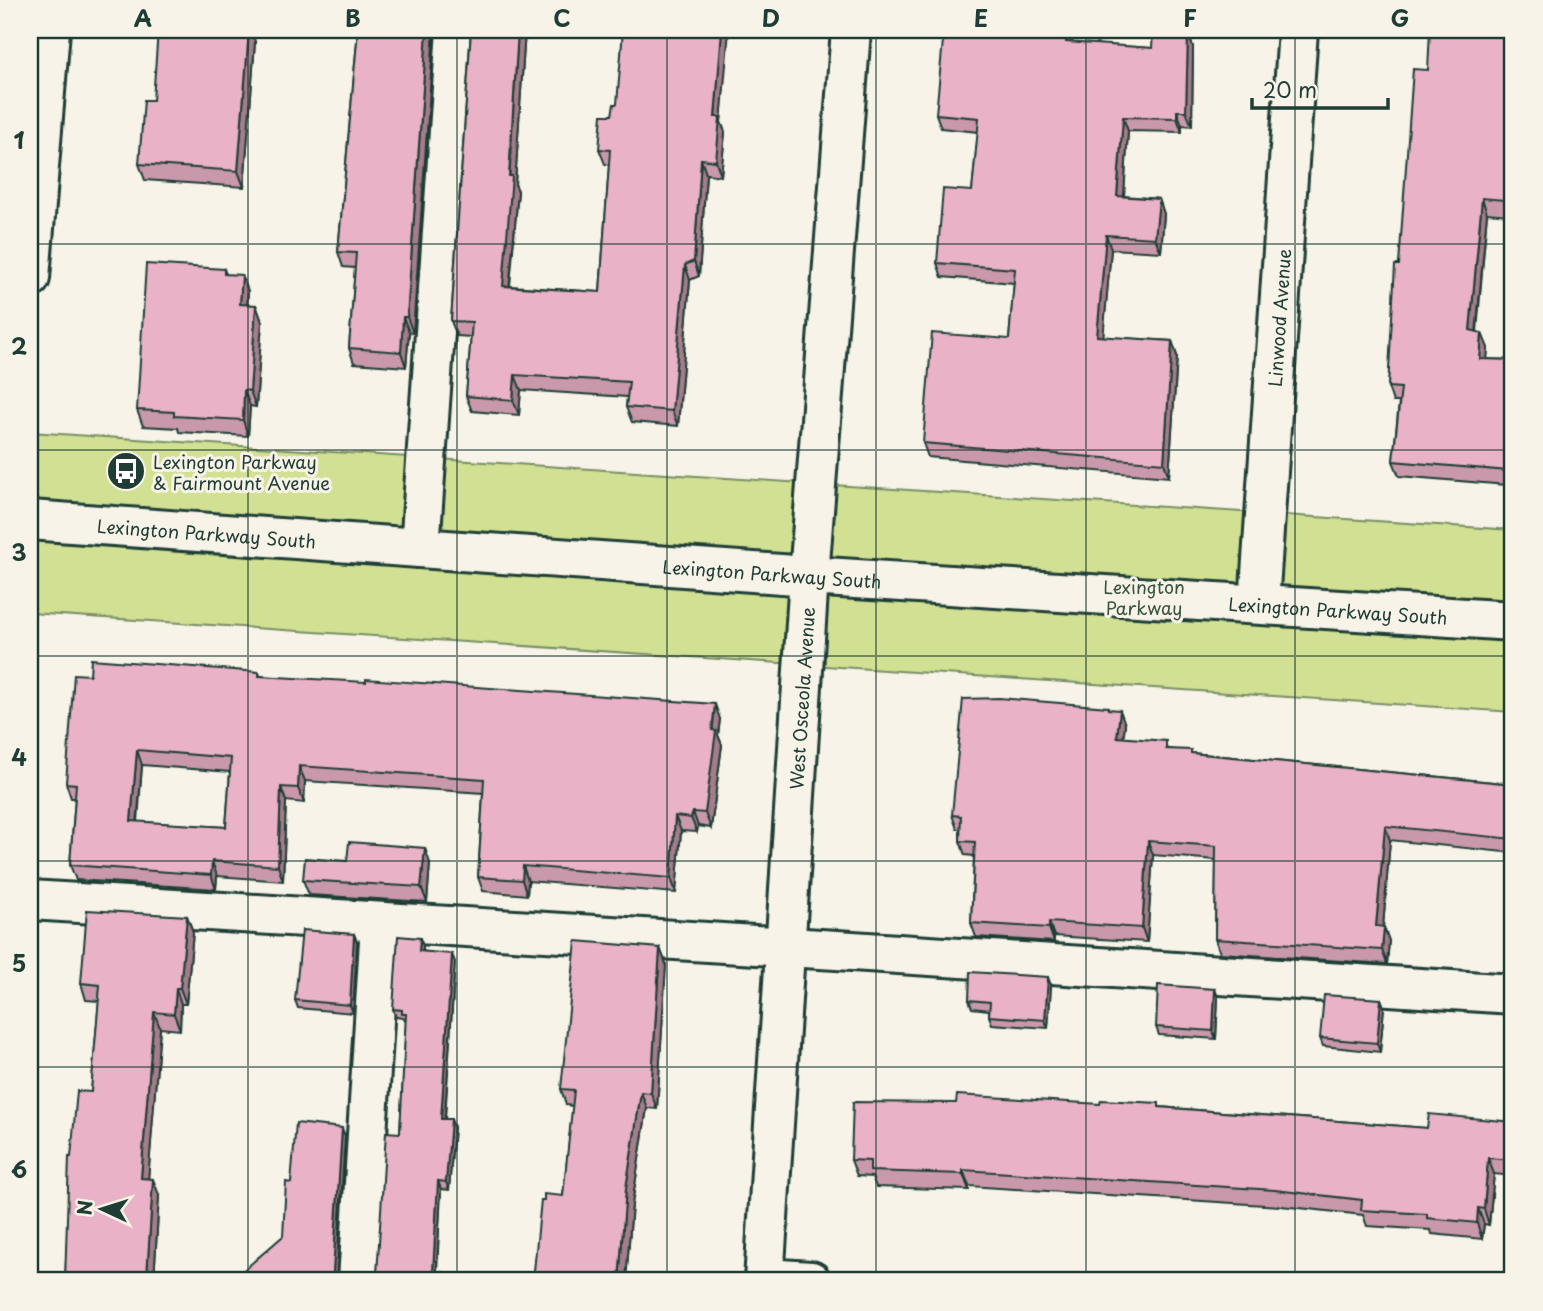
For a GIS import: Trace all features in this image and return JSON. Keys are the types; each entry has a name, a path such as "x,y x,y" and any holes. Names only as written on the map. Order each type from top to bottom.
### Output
{"street":[{"path":"30,278 50,30"},
{"path":"420,548 456,30"},
{"name":"West Osceola Avenue","path":"764,1280 809,576 851,30"},
{"name":"Linwood Avenue","path":"1259,604 1298,30"},
{"name":"Lexington Parkway South","path":"30,520 809,576 1513,621"},
{"path":"30,900 380,924 786,945 1513,995"},
{"path":"358,1281 380,924"},
{"path":"764,1280 811,1281"}],"green space":[{"name":"Lexington Parkway","path":"30,432 1513,530 1513,712 30,613"}],"building":[{"path":"158,30 249,30 238,171 139,164 144,100 153,100"},
{"path":"358,30 427,30 407,317 403,317 401,352 349,348 356,253 338,252"},
{"path":"471,30 518,30 509,176 512,176 503,286 600,292 610,150 599,149 602,115 612,115 614,104 617,104 623,30 722,30 715,117 720,117 716,161 701,159 694,261 685,265 672,411 626,407 629,382 515,375 513,400 466,396 472,322 451,321"},
{"path":"944,30 1021,37 1021,30 1067,30 1066,42 1152,48 1153,31 1188,33 1186,111 1177,111 1177,118 1123,117 1117,196 1159,199 1155,238 1106,235 1097,336 1172,341 1164,463 923,443 932,333 1009,339 1015,269 937,263 943,189 972,191 979,118 936,114"},
{"path":"1430,30 1513,30 1513,169 1506,169 1504,200 1482,198 1470,330 1482,333 1480,359 1513,360 1513,495 1506,494 1508,471 1393,461 1401,388 1388,387 1395,265 1399,265 1413,69 1428,70"},
{"path":"146,264 224,269 224,274 242,275 240,304 256,305 250,391 244,390 243,420 174,416 174,412 137,410"},
{"path":"91,659 259,672 259,676 366,682 366,679 715,704 712,730 716,731 705,813 693,812 691,818 675,816 671,878 523,866 522,880 478,877 484,779 299,766 298,788 281,787 278,866 212,861 211,875 70,865 76,784 66,783 74,674 90,675","holes":["137,750 231,758 226,827 131,821"]},
{"path":"999,698 1120,710 1117,737 1166,741 1166,749 1513,784 1513,839 1385,826 1376,926 1384,927 1382,950 1215,939 1216,846 1148,841 1142,928 1049,922 1049,928 971,923 975,842 960,841 961,816 952,815 963,699"},
{"path":"349,842 425,848 421,887 303,880 305,858 347,861"},
{"path":"87,910 187,916 180,988 176,988 174,1014 154,1012 141,1178 153,1179 147,1276 127,1274 126,1281 65,1281 69,1157 77,1091 91,1092 100,985 81,983"},
{"path":"302,930 354,934 350,1005 295,1000"},
{"path":"398,936 420,938 419,951 452,954 441,1119 451,1119 446,1182 438,1181 433,1272 443,1272 443,1281 374,1281 377,1274 386,1132 400,1133 406,1014 402,1014 402,1010 393,1009"},
{"path":"576,941 660,948 651,1093 641,1092 626,1188 619,1281 533,1281 541,1200 544,1200 544,1194 563,1196 574,1090 561,1089"},
{"path":"970,972 1048,977 1045,1020 989,1016 990,1002 969,1000"},
{"path":"1158,985 1215,989 1213,1031 1156,1027"},
{"path":"1324,995 1381,999 1377,1043 1320,1038"},
{"path":"957,1095 1100,1104 1101,1100 1159,1103 1159,1107 1427,1128 1429,1114 1513,1122 1513,1160 1488,1158 1484,1209 1478,1208 1477,1223 1427,1218 1427,1214 1361,1210 1362,1200 1275,1190 963,1170 963,1174 870,1171 870,1161 851,1160 853,1102 956,1103"},
{"path":"296,1123 342,1128 333,1272 335,1281 242,1281 237,1276 283,1236 286,1182 291,1183"}],"place":[{"name":"Lexington Parkway & Fairmount Avenue","path":"126,471"}]}
